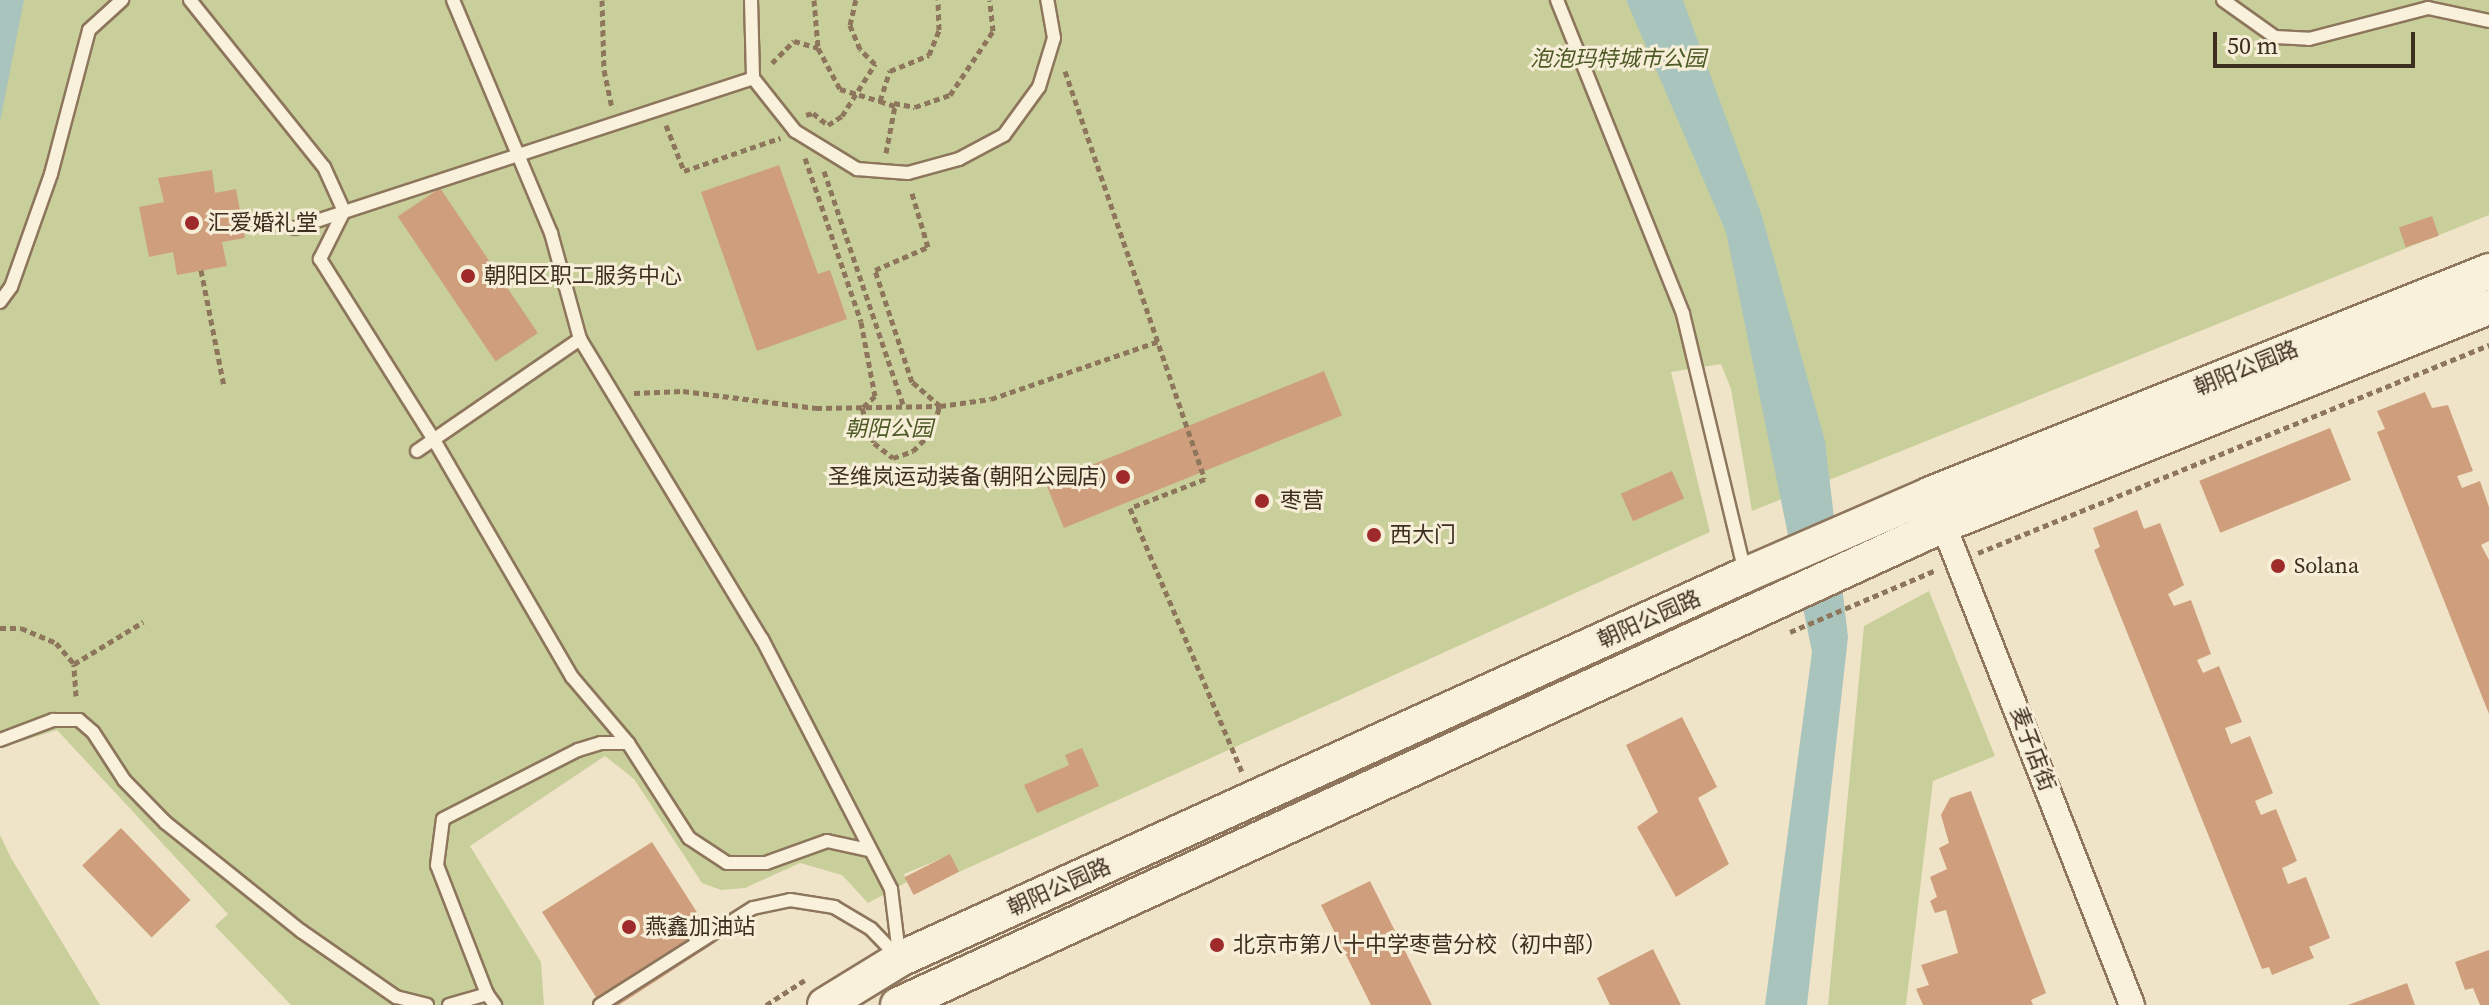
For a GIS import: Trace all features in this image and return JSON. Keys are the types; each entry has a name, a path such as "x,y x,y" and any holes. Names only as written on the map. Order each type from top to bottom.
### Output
{"main road":[{"name":"朝阳公园路","path":"898,1005 1873,557 1937,510 2489,271"},
{"name":"朝阳公园路","path":"825,1005 900,959 1870,521 1937,510 2489,307"}],"street":[{"name":"麦子店街","path":"1937,510 2132,1005"}],"lane":[{"path":"0,302 11,287 51,174 89,30 122,0"},
{"path":"190,0 324,167 344,211"},
{"path":"453,0 551,233 580,339 762,639 891,889 900,959"},
{"path":"751,0 753,78 811,141 857,169 908,173 959,159 1004,135 1039,87 1054,38 1047,0"},
{"path":"1557,0 1683,314 1751,573"},
{"path":"2223,0 2275,37 2309,39 2428,8 2489,21"},
{"path":"295,228 753,78"},
{"path":"344,211 320,259 434,440 572,677 628,743 689,838 727,863 766,863 827,841 869,850"},
{"path":"417,451 580,339"},
{"path":"0,740 53,720 79,720 93,732 124,780 166,823 301,931 396,997 427,1005"},
{"path":"449,1005 491,1000 437,865 443,819 578,750 601,743 628,743"},
{"path":"600,1005 753,908 790,900 834,907 871,929 900,959"}],"path":[{"path":"602,0 604,70 616,124"},
{"path":"814,0 818,48 840,89 895,106 885,157 906,162 928,247 875,270 912,382 940,406"},
{"path":"660,109 684,171 796,124 813,113 828,125 842,116 875,64 860,49 850,25 856,0"},
{"path":"880,101 890,71 929,55 939,30 938,0"},
{"path":"880,101 915,107 950,95 993,31 990,0"},
{"path":"1054,38 1205,479 1130,508 1250,800"},
{"path":"753,78 794,41 818,48"},
{"path":"796,124 861,322 875,396 862,408"},
{"path":"811,141 904,408"},
{"path":"201,270 224,386"},
{"path":"614,394 683,391 816,408 940,406 991,399 1157,342"},
{"path":"1785,634 2489,345"},
{"path":"862,408 874,443 893,458 913,451 931,433 940,406"},
{"path":"74,664 143,622"},
{"path":"0,628 21,628 56,643 74,664 76,696"}],"green space":[{"name":"朝阳公园","path":"0,0 2489,0 2489,215 1752,511 1731,389 1721,364 1671,372 1710,532 959,872 950,855 904,874 907,882 868,903 842,875 800,863 745,888 721,890 702,883 634,779 605,756 470,846 541,962 544,1005 291,1005 215,926 228,914 57,730 0,748"},
{"path":"1929,591 1995,756 1933,781 1906,1005 1828,1005 1864,626"},
{"path":"0,835 11,858 100,1005 0,1005"}],"water":[{"path":"0,0 24,0 0,122"},
{"path":"1626,0 1683,0 1762,216 1825,441 1848,637 1807,1005 1765,1005 1812,652 1726,232"}],"building":[{"path":"779,165 818,274 830,270 847,319 757,351 701,192"},
{"name":"汇爱婚礼堂","path":"212,170 215,193 236,189 245,238 222,242 227,266 177,275 173,252 149,257 139,207 164,202 158,178"},
{"name":"朝阳区职工服务中心","path":"440,188 538,333 496,362 398,217"},
{"path":"2432,216 2439,236 2406,247 2399,227"},
{"path":"1324,371 1342,416 1064,528 1046,483"},
{"path":"2425,392 2432,408 2448,405 2473,471 2457,476 2462,488 2480,481 2489,507 2489,541 2481,545 2489,560 2489,714 2377,432 2385,429 2377,411"},
{"path":"2330,428 2351,480 2220,533 2199,481"},
{"path":"1672,471 1684,498 1633,521 1621,494"},
{"path":"2137,510 2144,529 2160,523 2184,585 2168,594 2174,606 2191,600 2211,654 2197,660 2203,673 2219,666 2242,722 2225,728 2231,744 2250,736 2273,793 2255,801 2261,815 2276,809 2297,861 2282,868 2288,884 2306,877 2330,938 2309,947 2314,958 2272,975 2269,967 2262,969 2094,550 2100,547 2093,528"},
{"path":"1682,717 1717,787 1698,798 1729,864 1676,897 1637,827 1658,812 1626,745"},
{"path":"1082,748 1099,786 1037,813 1024,785 1069,765 1065,755"},
{"path":"1971,791 2046,993 2031,1000 2033,1005 1923,1005 1916,989 1929,985 1921,965 1958,953 1946,910 1935,913 1930,901 1937,897 1930,877 1947,869 1939,848 1949,843 1941,815 1950,798"},
{"path":"121,828 190,900 152,937 82,866"},
{"name":"燕鑫加油站","path":"652,842 716,942 619,1005 601,1005 542,912"},
{"path":"950,854 959,872 914,895 905,877"},
{"path":"1370,881 1432,1005 1371,1005 1321,905"},
{"path":"1653,949 1681,1005 1610,1005 1597,978"},
{"path":"2489,950 2489,1005 2480,1005 2473,988 2465,990 2455,962"},
{"path":"2407,983 2415,1005 2348,1005"}],"place":[{"name":"汇爱婚礼堂","path":"192,223"},
{"name":"朝阳区职工服务中心","path":"468,276"},
{"name":"圣维岚运动装备(朝阳公园店)","path":"1123,477"},
{"name":"枣营","path":"1262,501"},
{"name":"西大门","path":"1374,535"},
{"name":"Solana","path":"2278,566"},
{"name":"燕鑫加油站","path":"629,927"},
{"name":"北京市第八十中学枣营分校（初中部）","path":"1217,945"}],"park label":[{"name":"泡泡玛特城市公园","path":"1618,59"}]}
